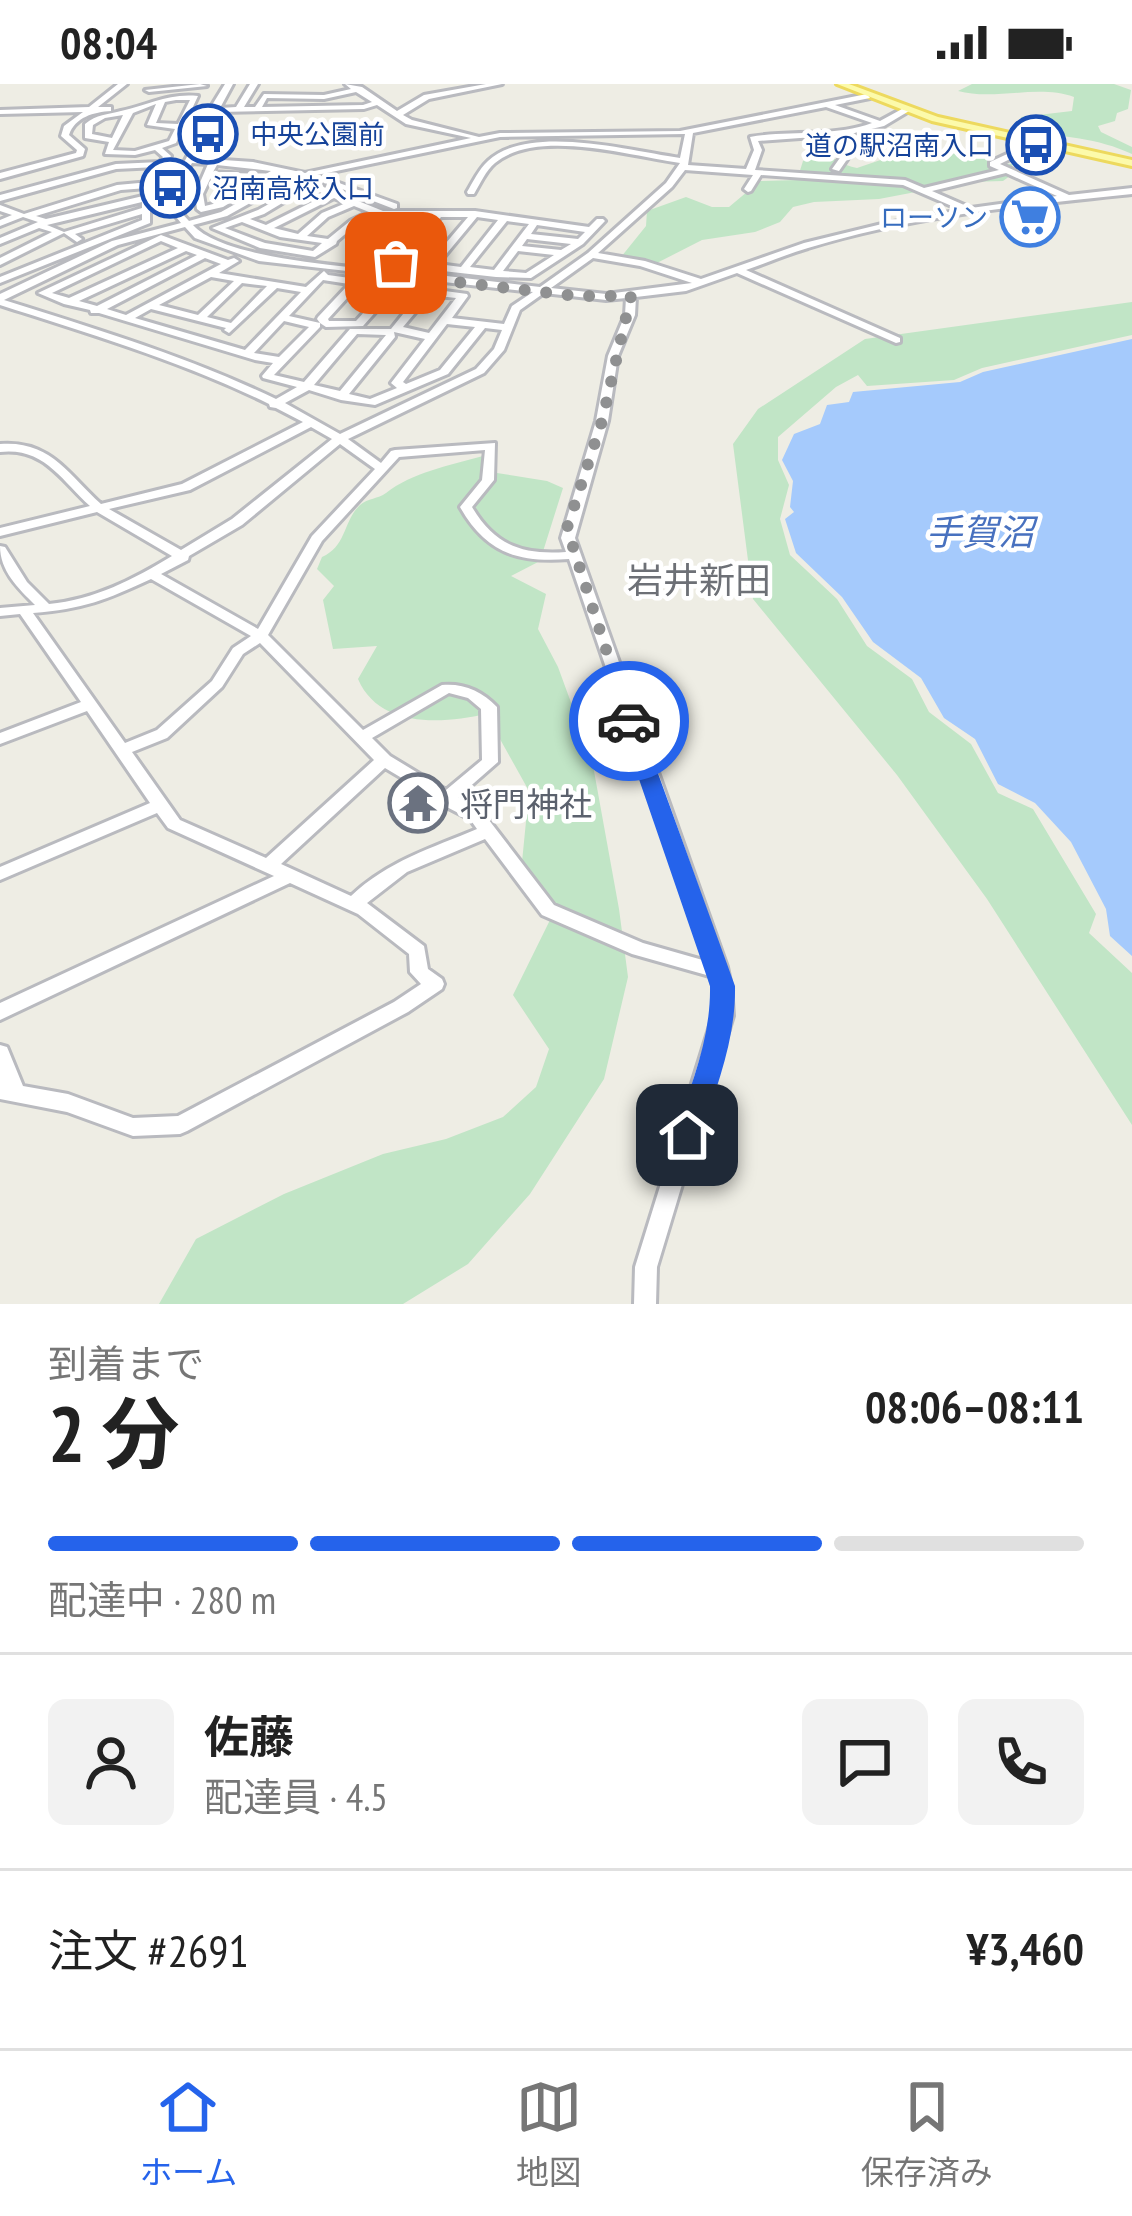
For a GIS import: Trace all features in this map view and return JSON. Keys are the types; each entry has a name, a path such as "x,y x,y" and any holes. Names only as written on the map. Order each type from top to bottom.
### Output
{"main road":[{"path":"842,84 905,111 1132,162"},
{"path":"991,133 1132,162"}],"street":[{"path":"0,176 80,154 81,149 65,134 85,111 123,84"},
{"path":"238,110 254,84"},
{"path":"318,84 338,94"},
{"path":"398,114 428,97 499,84"},
{"path":"0,112 85,111 177,85 203,88"},
{"path":"274,95 282,85 304,93 300,97"},
{"path":"257,110 262,97 338,94 354,86 419,124 483,139 502,155"},
{"path":"156,92 195,98 172,143 135,153 108,152 129,112 156,92 226,88 177,183 173,208 182,224 209,242 274,260 538,291 631,296 704,283 833,238 968,210 1132,191"},
{"path":"156,92 151,125 181,124 238,110 378,102"},
{"path":"376,212 352,223 320,254 244,241 218,228 274,186 483,139 558,132 689,131 867,96"},
{"path":"826,104 881,124"},
{"path":"748,189 758,150 753,139 782,134 845,137 905,111"},
{"path":"112,140 88,136 89,124 104,115 129,112"},
{"path":"740,122 782,134"},
{"path":"135,153 149,130 144,127"},
{"path":"120,128 132,128"},
{"path":"0,612 99,598 152,574 284,487 342,437 466,380 495,357 516,308 591,255 683,164 689,131"},
{"path":"836,170 851,148 845,137"},
{"path":"1035,143 994,164 1072,200"},
{"path":"471,192 488,164 502,155 530,147 589,147 753,173 927,190 968,210"},
{"path":"0,300 84,244 147,221 152,184 167,156 157,148"},
{"path":"189,160 280,169 376,212 623,224"},
{"path":"214,160 201,209 220,205 280,169"},
{"path":"0,203 161,168"},
{"path":"778,175 836,170 864,181"},
{"path":"927,190 1008,170"},
{"path":"206,179 265,178"},
{"path":"206,179 246,187"},
{"path":"0,280 76,260 130,237 271,207 309,179 324,179 400,207 463,205 597,226"},
{"path":"146,204 46,222 27,216 120,187 177,183"},
{"path":"264,230 332,195"},
{"path":"0,203 20,215 0,224"},
{"path":"248,203 271,207"},
{"path":"84,244 68,233 146,204"},
{"path":"299,238 325,214 351,204"},
{"path":"220,205 264,230 333,242"},
{"path":"396,263 439,213"},
{"path":"401,214 363,258 528,276 597,226"},
{"path":"422,278 475,214"},
{"path":"464,270 506,217"},
{"path":"496,274 534,223"},
{"path":"0,241 39,225 60,232 0,262"},
{"path":"524,236 580,242"},
{"path":"229,264 161,238 43,293 284,361"},
{"path":"68,302 184,248"},
{"path":"515,248 563,253"},
{"path":"274,260 286,250"},
{"path":"125,319 246,255"},
{"path":"591,255 642,263 704,283"},
{"path":"95,310 202,256"},
{"path":"60,262 80,274"},
{"path":"247,354 330,267"},
{"path":"738,270 896,340"},
{"path":"210,274 309,290"},
{"path":"321,278 463,296 397,383 407,389"},
{"path":"200,318 239,281"},
{"path":"356,282 322,319 326,323 359,324 393,286"},
{"path":"215,343 274,285"},
{"path":"428,290 397,329 432,337"},
{"path":"173,293 215,304"},
{"path":"631,296 602,421 567,528 718,967 723,1016 646,1267 645,1304"},
{"path":"0,300 126,341 274,405 342,437 382,469"},
{"path":"150,306 232,326"},
{"path":"282,318 316,325 267,376 371,404 444,372 482,325"},
{"path":"444,320 508,328"},
{"path":"126,341 153,326"},
{"path":"274,405 305,387 354,331 388,331 391,335 341,397"},
{"path":"444,372 466,380"},
{"path":"0,532 186,487 311,422"},
{"path":"0,448 17,444 63,468 99,508 183,556"},
{"path":"122,750 162,734 217,684 238,652 261,636 317,538 395,454 491,446 488,479 466,506 472,518 506,551 546,558 574,555"},
{"path":"0,550 22,586 45,607"},
{"path":"152,574 261,636 384,760 476,815 548,910 638,949 707,969 718,967"},
{"path":"0,1053 8,1090 68,1102 133,1127 180,1125 401,1007 435,984 419,972 418,951 354,904 174,824 23,609"},
{"path":"362,737 447,688 473,694 489,707 490,762 445,799"},
{"path":"0,739 88,705"},
{"path":"269,865 384,760"},
{"path":"0,874 160,805"},
{"path":"354,904 380,877 405,862 488,831"},
{"path":"0,1012 289,876"}],"green space":[{"path":"972,84 1114,84 1131,90 1128,109 1117,113 1115,121 1098,126 1132,147 1132,154 1093,141 1024,132 1021,117 1072,111 1074,97 958,91"},
{"path":"907,151 931,156 978,151 993,163 1012,164 1014,173 1003,181 968,182 879,199 814,202 793,207 780,222 755,232 702,240 653,265 617,262 646,226 647,211 686,197 712,207 729,207 760,181 797,180 803,161 818,155 857,168"},
{"path":"1132,302 1132,335 982,368 954,380 867,386 858,375 836,387 778,437 778,460 789,485 780,519 790,555 837,599 867,646 912,679 929,712 971,744 998,793 1033,809 1096,914 1089,933 1132,973 1132,1125 987,899 897,775 753,599 733,444 758,409 865,339"},
{"path":"483,456 497,473 563,488 540,561 511,576 546,594 538,629 558,667 592,760 628,977 604,1079 530,1194 468,1264 403,1304 159,1304 196,1239 284,1194 383,1154 446,1139 503,1117 536,1087 549,1049 513,995 550,920 550,900 522,862 529,791 486,714 413,719 381,707 368,695 358,679 377,646 333,649 323,600 334,586 317,569 363,503 419,475"}],"water":[{"name":"手賀沼","path":"1132,339 1132,956 1110,936 1106,909 1071,842 1035,803 998,784 975,739 944,718 921,678 873,642 842,597 796,553 785,519 794,512 790,507 793,481 782,460 794,434 820,424 827,405 849,402 853,392 960,382 983,372"}],"way so far":[{"path":"396,263 430,267 422,278 577,296 631,296 602,421 567,528 629,721"}],"place":[{"name":"中央公園前","path":"208,134"},
{"name":"道の駅沼南入口","path":"1036,145"},
{"name":"沼南高校入口","path":"170,188"},
{"name":"ローソン","path":"1030,217"},
{"name":"将門神社","path":"418,803"}],"district":[{"name":"岩井新田","path":"699,579"}],"route":[{"path":"629,721 722,986 723,1016 715,1054 687,1135"}]}
